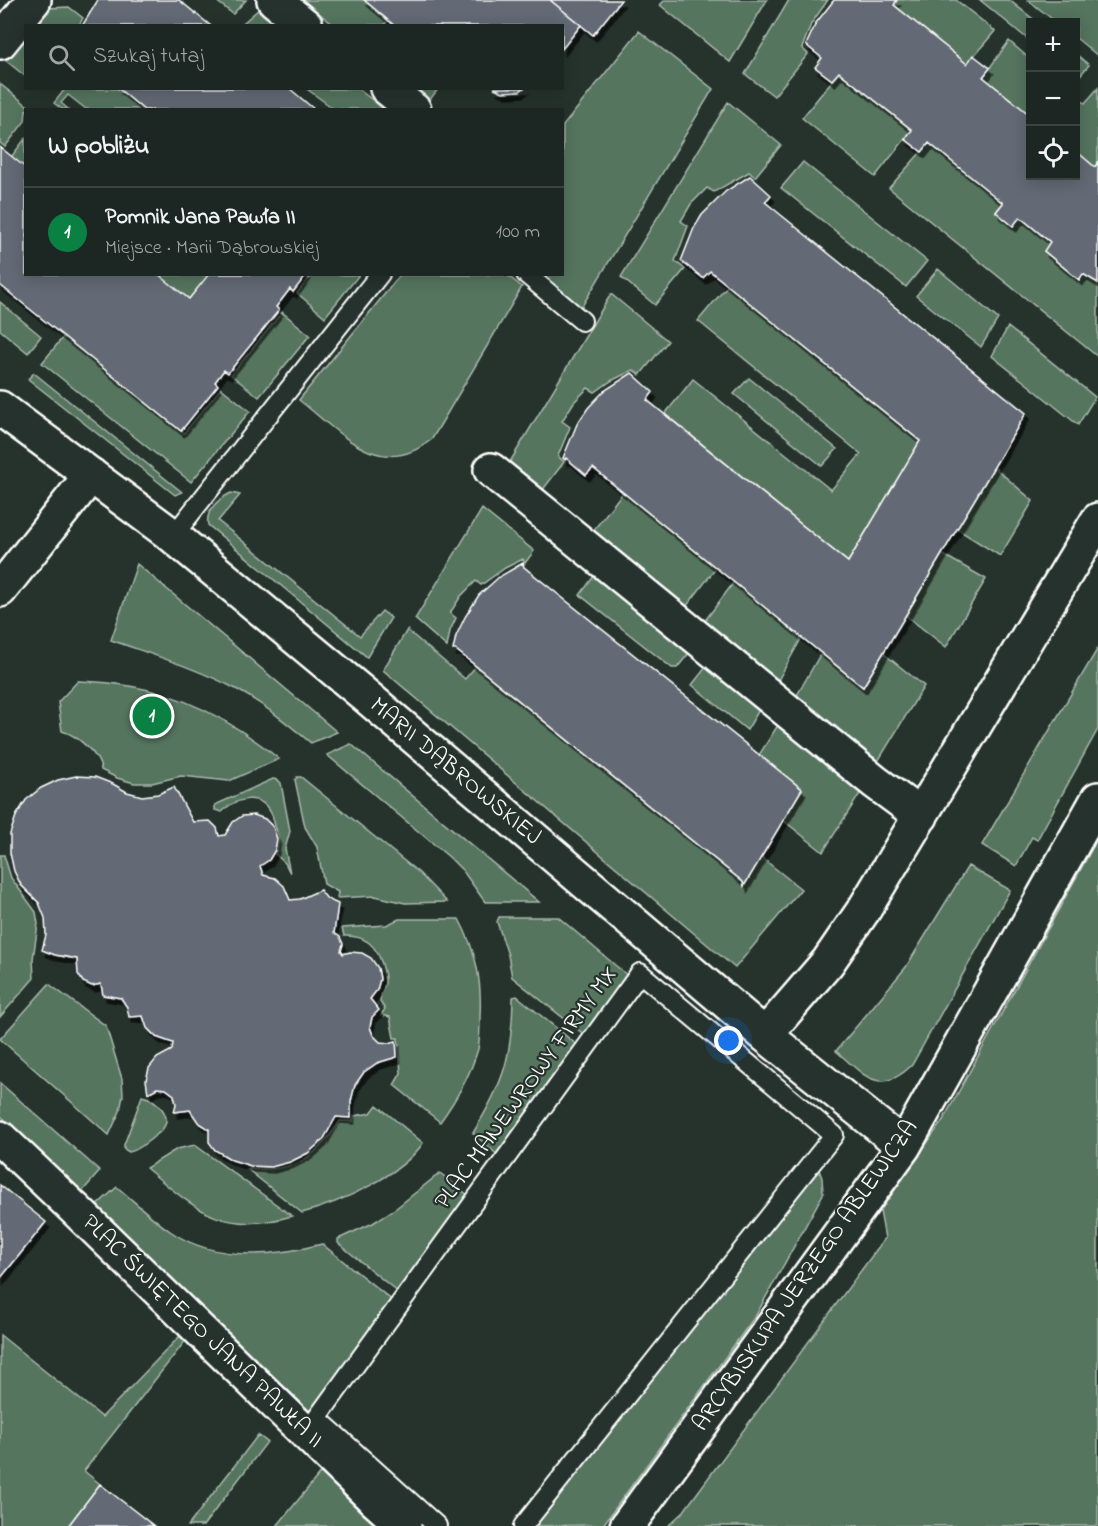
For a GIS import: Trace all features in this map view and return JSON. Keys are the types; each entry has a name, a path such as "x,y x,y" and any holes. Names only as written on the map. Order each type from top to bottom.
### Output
{"street":[{"path":"0,42 34,0"},
{"path":"274,0 304,24"},
{"path":"389,90 412,108"},
{"name":"MARII DĄBROWSKIEJ","path":"0,408 173,536 360,691 765,1035 904,1146"},
{"path":"491,470 875,782 921,816"},
{"path":"0,590 91,475"},
{"path":"765,1035 828,962 865,908 1098,520"},
{"name":"ARCYBISKUPA JERZEGO ABLEWICZA","path":"627,1526 904,1146 1098,799"},
{"name":"PLAC ŚWIĘTEGO JANA PAWŁA II","path":"0,1138 404,1526"}],"lane":[{"path":"173,536 378,276"},
{"path":"528,276 582,321"},
{"name":"PLAC MANEWROWY FIRMY MX","path":"437,1526 317,1418 640,973 834,1135 522,1526"}],"green space":[{"path":"215,0 246,0 233,14"},
{"path":"302,0 364,0 389,20 385,24 333,24"},
{"path":"665,0 767,0 730,62 660,5"},
{"path":"789,0 828,0 811,24 802,48 808,54 774,96 745,74"},
{"path":"897,0 956,0 995,31 967,64 894,5"},
{"path":"980,0 1009,0 1032,18 1026,18 1026,38"},
{"path":"1028,0 1094,0 1098,3 1098,56 1080,41 1080,18 1051,18"},
{"path":"69,7 83,18 80,24 35,24 47,8"},
{"path":"259,9 279,24 244,24 243,23"},
{"path":"639,31 713,89 581,308 541,276 564,276 564,125"},
{"path":"24,36 24,75 5,60"},
{"path":"1009,41 1026,56 1026,112 983,77"},
{"path":"1080,57 1089,65 1080,76"},
{"path":"839,72 912,130 875,177 802,118"},
{"path":"0,84 31,108 24,108 24,122 5,147 0,143"},
{"path":"1098,88 1098,161 1095,167 1080,154 1080,99 1085,103"},
{"path":"64,90 119,90 143,108 85,108 68,95 61,103 67,108 61,108 54,103"},
{"path":"308,90 359,90 383,108 333,108"},
{"path":"414,90 437,90 429,101"},
{"path":"728,102 781,145 755,177 749,172 714,192 707,188 691,204 681,221 688,226 675,261 685,269 655,305 621,277"},
{"path":"24,140 24,167 11,157"},
{"path":"929,143 1003,203 996,212 1013,226 1020,217 1050,242 1044,251 1078,279 1083,274 1098,283 1098,357 889,188"},
{"path":"803,162 927,261 906,287 781,188"},
{"path":"938,269 998,319 981,347 916,296"},
{"path":"159,276 208,276 189,299"},
{"path":"311,276 358,276 325,317 297,293"},
{"path":"399,276 508,276 522,287 432,439 413,451 395,456 378,454 361,448 345,438 299,400"},
{"path":"728,285 920,441 848,562 665,414 693,379 831,490 861,454 698,321"},
{"path":"611,294 668,341 640,375 633,370 595,392 588,388 574,402 562,421 570,427 558,456 564,462 542,491 508,465"},
{"path":"0,302 41,336 28,353 0,330"},
{"path":"282,312 310,335 259,397 231,375"},
{"path":"1008,327 1095,397 1078,425 992,356"},
{"path":"64,336 184,433 221,388 250,411 191,482 42,363"},
{"path":"34,373 182,492 175,495 28,379"},
{"path":"749,378 837,449 822,466 734,394"},
{"path":"994,467 1033,501 1000,556 957,529"},
{"path":"623,492 716,568 686,607 593,531"},
{"path":"231,493 240,495 218,521 360,636 382,611 391,618 367,657 208,525 211,510 222,498"},
{"path":"482,509 534,551 525,563 523,559 505,568 481,585 476,581 461,596 450,613 456,618 450,631 447,647 415,619"},
{"path":"942,554 986,579 946,647 905,615"},
{"path":"137,564 337,732 311,743 266,708 221,681 111,640"},
{"path":"594,576 689,653 677,668 672,668 580,595"},
{"path":"734,582 802,637 777,682 704,622"},
{"path":"407,630 465,679 476,666 744,885 761,857 801,889 735,968 383,670"},
{"path":"1098,648 1098,729 1037,840 1032,837 1016,866 982,845"},
{"path":"821,653 862,686 883,653 924,686 877,763 796,697"},
{"path":"706,667 759,710 747,730 692,685"},
{"path":"78,681 134,687 185,702 233,726 279,759 229,781 181,776 152,783 134,783 117,778 101,770 97,758 81,741 62,731 58,702"},
{"path":"778,725 861,792 823,852 783,820 802,789 759,755"},
{"path":"351,744 539,902 485,902 463,871 449,857 327,755"},
{"path":"301,777 419,873 447,902 405,903 375,896 337,898 338,892 324,884 317,847 305,827 295,780"},
{"path":"273,779 281,783 290,831 285,849 290,873 285,863 275,854 279,843 278,837 272,816 266,806 261,802 247,799 234,803 222,812 215,810 215,805"},
{"path":"1098,838 1098,1526 668,1526 684,1511 885,1238 880,1211 943,1120"},
{"path":"0,855 4,855 11,878 36,912 38,924 33,959 34,978 0,1017"},
{"path":"968,866 1010,890 912,1065 890,1080 872,1079 836,1051 906,967"},
{"path":"499,917 558,917 634,981 591,1040 512,977 508,955 497,922"},
{"path":"399,919 459,919 477,966 480,1003 478,1049 462,1087 440,1122 394,1085 401,1073 398,1038 394,1038 390,1017 381,1015 385,1009 380,1002 385,983 382,964 369,942 358,937 344,936 342,928 386,925"},
{"path":"49,984 106,1026 122,1079 123,1095 120,1111 109,1135 0,1039"},
{"path":"517,996 583,1050 503,1160 473,1133 492,1099 504,1069 511,1037 513,997"},
{"path":"0,1083 100,1171 81,1193 0,1115"},
{"path":"142,1096 158,1104 162,1109 165,1114 165,1125 142,1146 129,1152 124,1149 124,1145"},
{"path":"377,1105 423,1143 400,1166 368,1187 302,1213 247,1169 278,1168 301,1161 321,1146 340,1121 353,1121 354,1116 371,1113"},
{"path":"195,1145 292,1216 247,1223 228,1221 196,1207 146,1168 177,1149"},
{"path":"818,1167 822,1178 823,1194 756,1315 603,1525 523,1526"},
{"path":"440,1173 474,1200 405,1298 338,1243 338,1239 373,1223 395,1209"},
{"path":"117,1187 170,1231 205,1248 224,1252 264,1254 322,1244 399,1306 317,1418 437,1526 297,1406 300,1402 95,1207"},
{"path":"0,1335 102,1417 180,1336 186,1340 84,1471 100,1484 68,1526 0,1526"},
{"path":"258,1435 267,1442 203,1526 188,1526"},
{"path":"321,1472 382,1526 277,1526"}],"building":[{"path":"98,0 179,0 209,24 83,24"},
{"path":"364,0 550,0 581,25 564,46 564,24 393,24"},
{"path":"550,0 621,0 593,35"},
{"path":"834,0 897,0 894,5 967,64 973,55 990,68 983,77 1026,112 1026,180 1080,180 1080,154 1095,167 1098,161 1098,283 1083,274 1079,280 1044,251 1050,242 1020,217 1013,226 996,212 1003,203 929,143 922,152 905,139 912,130 839,72 832,80 815,67 822,58 806,45 816,23"},
{"path":"120,90 291,90 313,108 142,108"},
{"path":"498,90 521,90 520,91"},
{"path":"0,147 24,166 24,276 160,276 189,299 207,276 305,276 293,292 290,289 276,307 279,310 228,373 224,370 215,382 218,385 181,431 0,285"},
{"path":"750,176 771,195 765,202 1026,413 863,687 593,468 586,475 563,458 577,424 588,408 604,391 632,373 653,392 647,400 848,562 920,441 710,271 703,278 681,261 694,228 702,215 726,191"},
{"path":"523,563 524,567 802,789 744,886 743,882 456,650 453,650 456,636 479,595 499,577"},
{"path":"76,776 95,777 127,792 142,796 158,794 174,787 193,822 210,821 217,828 219,836 225,835 233,822 242,816 254,815 265,819 273,827 277,839 275,850 269,860 260,866 263,875 275,878 284,886 290,900 300,899 320,890 327,899 338,904 334,933 340,937 343,944 341,951 343,954 362,953 371,958 378,968 380,979 377,990 370,999 379,1010 372,1017 370,1027 373,1035 380,1042 396,1041 397,1057 377,1063 364,1072 355,1085 351,1101 351,1118 336,1117 323,1140 308,1153 290,1162 271,1167 251,1166 232,1160 215,1150 209,1142 209,1129 198,1122 190,1110 174,1112 176,1104 174,1095 166,1089 157,1088 148,1093 146,1080 149,1068 157,1058 172,1050 173,1043 156,1037 147,1028 143,1016 129,1017 127,1007 121,998 103,995 101,984 92,986 83,982 78,974 77,959 42,950 46,935 45,918 39,903 21,885 14,871 10,853 10,834 16,816 26,800 41,788 58,780"},
{"path":"0,1185 46,1222 0,1279"},
{"path":"100,1484 154,1526 68,1526"}],"place":[{"name":"Pomnik Jana Pawła II","path":"152,716"}]}
